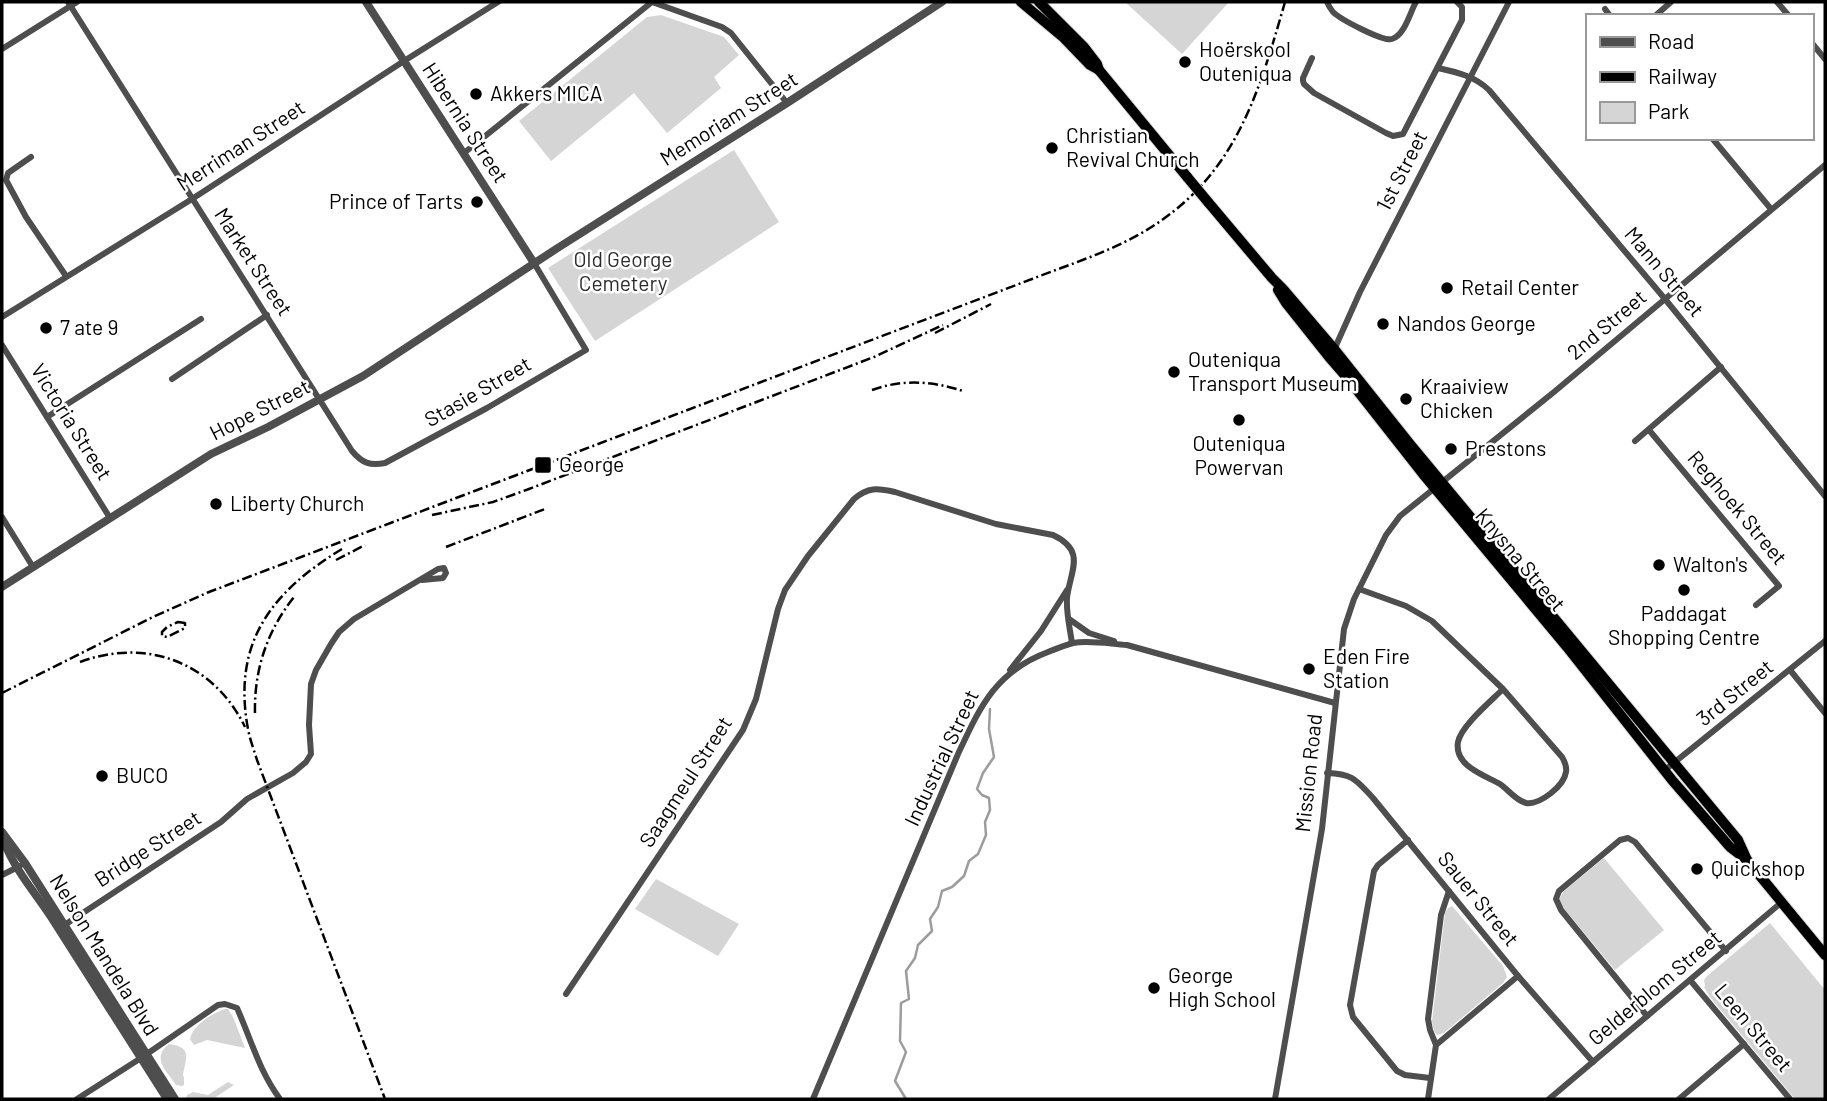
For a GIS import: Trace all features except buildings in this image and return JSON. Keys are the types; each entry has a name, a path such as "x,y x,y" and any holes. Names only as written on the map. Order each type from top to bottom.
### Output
{"highway":[{"path":"1021,2 1064,38 1093,68 1099,70"},
{"path":"1039,2 1084,47 1099,70"},
{"name":"Knysna Street","path":"1099,70 1409,444 1438,485 1567,647 1670,767 1730,847 1748,860 1825,955"}],"street":[{"name":"Hibernia Street","path":"366,2 534,263"},
{"name":"Merriman Street","path":"2,317 192,199 498,2"},
{"path":"464,153 652,2 722,27 731,33 787,103"},
{"name":"Memoriam Street","path":"534,263 942,2"},
{"path":"1327,2 1337,15 1380,38 1391,40 1399,35 1416,2"},
{"path":"1312,58 1303,81 1314,93 1393,136 1403,135 1462,20 1462,8 1457,2"},
{"name":"1st Street","path":"1332,354 1355,302 1509,2"},
{"path":"1657,14 1671,2"},
{"path":"2,49 72,3"},
{"name":"Market Street","path":"72,3 192,199 320,399"},
{"path":"1605,9 1609,14"},
{"path":"1813,45 1825,59"},
{"path":"1438,68 1470,77"},
{"name":"Mann Street","path":"1470,77 1489,90 1665,299 1825,496"},
{"path":"1714,140 1771,209"},
{"path":"31,158 8,173 6,180 26,217 66,276"},
{"name":"2nd Street","path":"1438,485 1554,392 1825,165"},
{"name":"Hope Street","path":"2,587 211,454 363,376 534,263"},
{"name":"Stasie Street","path":"320,399 359,460 373,466 385,464 586,350 534,263"},
{"path":"172,380 267,315"},
{"path":"47,416 201,319"},
{"name":"Victoria Street","path":"2,345 110,518"},
{"path":"1635,441 1721,368"},
{"name":"Reghoek Street","path":"1649,430 1779,586 1756,605"},
{"name":"Mission Road","path":"1275,1099 1322,829 1344,629 1352,604 1391,527 1438,485"},
{"name":"Saagmeul Street","path":"566,994 743,730 756,699 785,590 808,556 854,499 863,492 881,489 895,492 996,524 1062,539 1071,550 1074,561 1066,601 1072,643"},
{"path":"2,517 33,567"},
{"name":"Bridge Street","path":"62,927 221,822 247,799 293,773 309,758 311,684 322,658 339,632 354,619 422,580"},
{"path":"1005,677 1041,631 1069,588"},
{"path":"1359,589 1406,606 1432,621 1503,689 1562,757 1566,773 1562,782 1544,799 1535,802 1527,803 1517,799 1502,786 1471,769 1459,754 1458,741 1461,732 1503,689"},
{"path":"1069,619 1089,633 1127,645"},
{"name":"3rd Street","path":"1670,767 1825,641"},
{"name":"Industrial Street","path":"813,1099 958,754 979,709 1005,677 1038,656 1072,643 1127,645 1335,703"},
{"path":"1790,670 1825,713"},
{"name":"Sauer Street","path":"1327,774 1353,778 1373,798 1518,976 1593,1062"},
{"name":"Nelson Mandela Blvd","path":"2,834 144,1056 175,1099"},
{"path":"1647,1016 1561,910 1556,899 1559,891 1619,840 1628,838 1635,842 1726,951"},
{"path":"1408,841 1374,871 1350,1005 1353,1017 1397,1071 1405,1075 1430,1078"},
{"path":"2,875 21,865"},
{"path":"1428,1099 1436,1045 1428,1019 1441,915 1449,891"},
{"name":"Gelderblom Street","path":"1549,1099 1783,902"},
{"path":"1436,1045 1518,976"},
{"name":"Leen Street","path":"1690,980 1790,1099"},
{"path":"76,1099 218,1004 237,1008 269,1085 280,1099"},
{"path":"1679,1099 1744,1044"},
{"name":"Nelson Mandela Blvd","path":"144,1056 167,1099"}],"green space":[{"path":"1125,2 1229,2 1182,54"},
{"path":"661,15 724,37 739,55 714,77 721,88 667,133 634,93 551,161 519,121 647,17"},
{"name":"Old George Cemetery","path":"734,150 779,222 595,341 548,268"},
{"path":"1604,858 1664,930 1615,970 1559,900 1563,892"},
{"path":"656,879 739,924 718,956 635,909"},
{"path":"1452,906 1503,966 1507,977 1444,1033 1437,1035 1432,1021 1445,913"},
{"path":"1770,923 1825,990 1825,1099 1795,1099 1704,987 1707,976"},
{"path":"228,1009 233,1017 245,1048 207,1040 194,1045 190,1039 195,1029 209,1017"},
{"path":"169,1044 185,1051 182,1086 176,1085 162,1064 161,1054"},
{"path":"228,1082 234,1085 213,1099 186,1099 187,1095 193,1092 208,1095"}],"waterway":[{"path":"906,1099 895,1081 906,1052 900,1041 901,1003 909,999 906,971 915,958 918,945 932,931 930,919 938,907 942,891 952,887 964,876 969,861 978,854 986,835 989,798 977,789 983,773 994,757 989,729 990,709"}],"railway":[{"path":"2,693 209,592 1087,258 1140,234 1172,213 1198,189 1220,162 1252,104 1285,2"},
{"path":"935,333 991,304"},
{"path":"432,515 493,502 529,489 874,357 943,325"},
{"path":"872,390 895,384 918,383 963,391"},
{"path":"446,547 545,509"},
{"path":"336,560 365,545"},
{"path":"342,549 295,583 262,623 252,646 246,671 245,698 248,729 257,760 385,1099"},
{"path":"255,713 257,682 264,652 276,623 294,597"},
{"path":"178,622 185,623 185,628 167,637 162,636 167,627 178,622"},
{"path":"80,662 105,655 130,653 176,661 216,686 245,727"}],"place":[{"name":"Hoërskool Outeniqua","path":"1185,62"},
{"name":"Akkers MICA","path":"476,94"},
{"name":"Christian Revival Church","path":"1052,148"},
{"name":"Prince of Tarts","path":"477,202"},
{"name":"Retail Center","path":"1447,288"},
{"name":"Nandos George","path":"1383,324"},
{"name":"7 ate 9","path":"46,328"},
{"name":"Outeniqua Transport Museum","path":"1174,372"},
{"name":"Kraaiview Chicken","path":"1406,399"},
{"name":"Outeniqua Powervan","path":"1239,420"},
{"name":"Prestons","path":"1451,449"},
{"name":"George","path":"543,465"},
{"name":"Liberty Church","path":"216,504"},
{"name":"Walton's","path":"1659,565"},
{"name":"Paddagat Shopping Centre","path":"1684,590"},
{"name":"Eden Fire Station","path":"1309,669"},
{"name":"BUCO","path":"102,776"},
{"name":"Quickshop","path":"1697,869"},
{"name":"George High School","path":"1154,988"}]}
